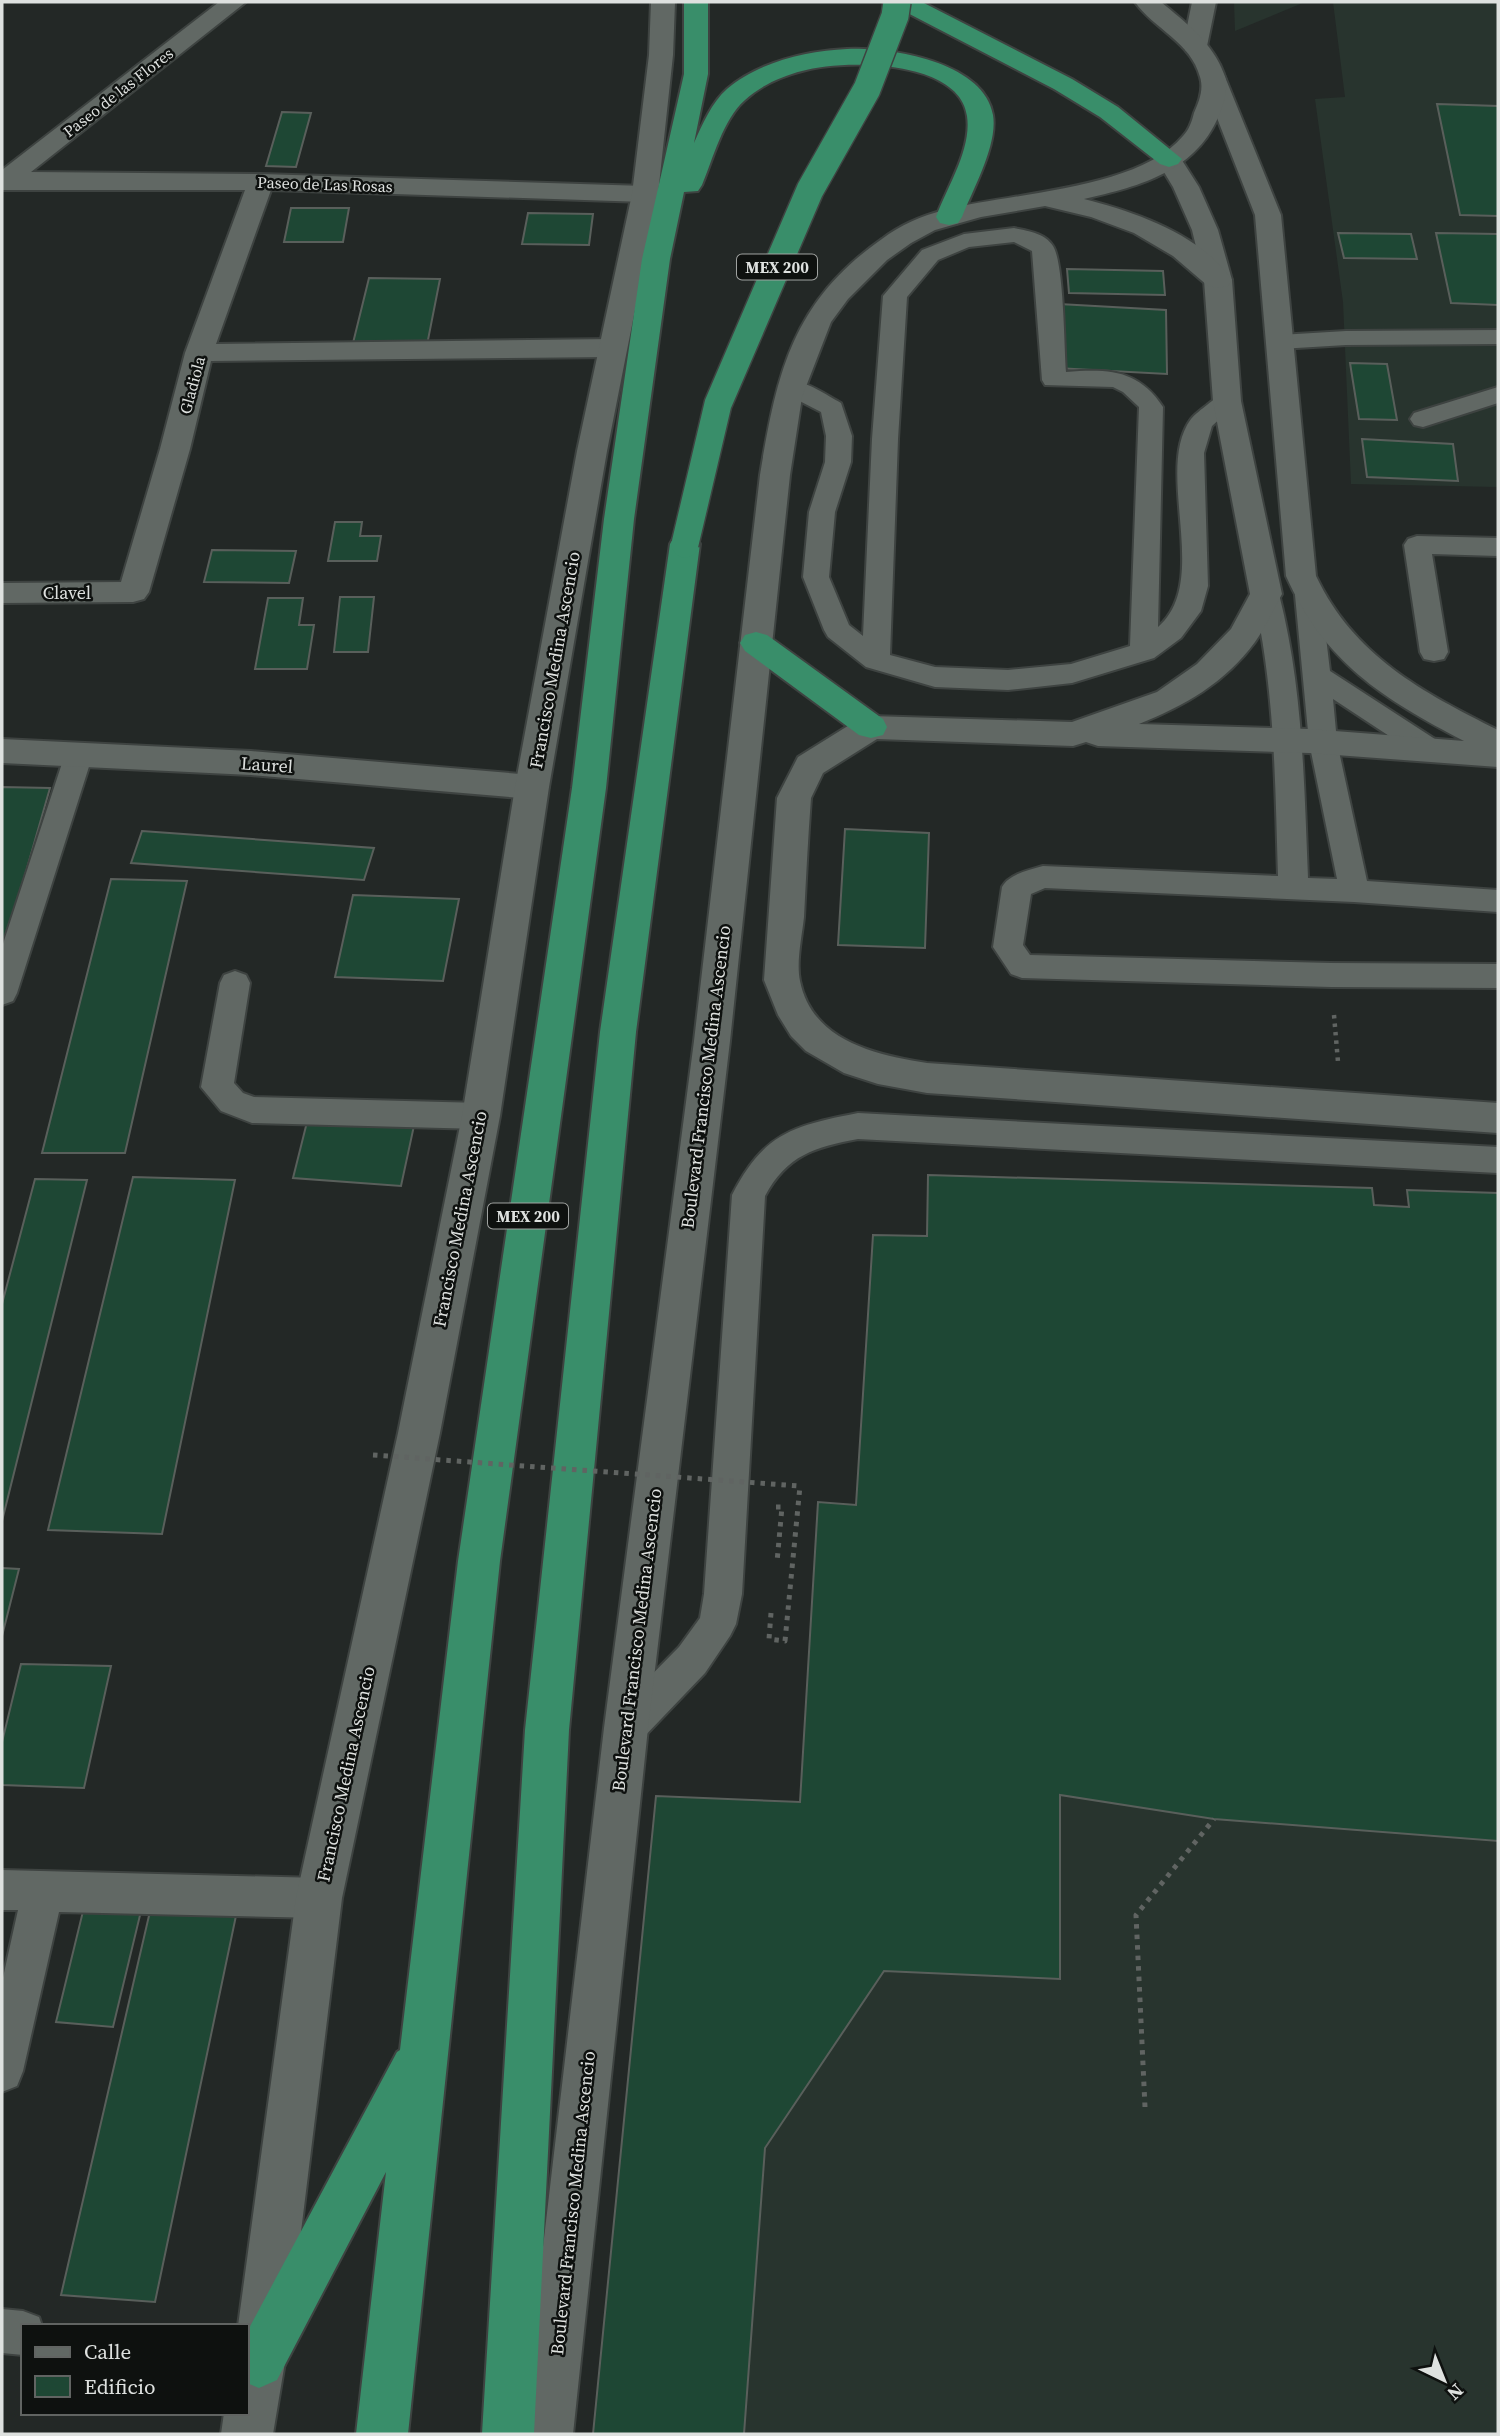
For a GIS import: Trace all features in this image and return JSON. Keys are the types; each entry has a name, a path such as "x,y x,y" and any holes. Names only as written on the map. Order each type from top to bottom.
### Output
{"highway":[{"name":"MEX 200","path":"382,2434 479,1561 589,788 619,519 656,259 696,75 696,2"},
{"name":"MEX 200","path":"508,2434 547,1730 618,1032 685,544 718,404 810,190 867,89 895,16 897,2"},
{"path":"904,2 1063,84 1109,112 1169,159"},
{"path":"656,259 706,145 733,97 764,76 828,58 853,56 921,65 959,83 974,98 980,116 977,143 948,216"},
{"path":"756,643 871,727"},
{"path":"253,2362 424,2049"}],"street":[{"name":"Paseo de las Flores","path":"2,181 234,2"},
{"name":"Francisco Medina Ascencio","path":"247,2434 253,2362 319,1898 419,1433 481,1116 532,787 592,451 645,194 661,55 663,2"},
{"path":"1147,2 1195,46 1213,77 1268,215 1301,576 1308,595 1333,634 1370,669 1440,713 1498,744"},
{"path":"1195,46 1204,2"},
{"name":"Boulevard Francisco Medina Ascencio","path":"547,2434 626,1728 712,1041 775,475 791,387 818,320 865,265 887,247 915,230 948,216 1043,200 1132,178 1169,159 1190,145 1198,134 1213,93 1213,77"},
{"path":"1073,734 1168,700 1192,685 1243,636 1266,594 1227,401 1218,279 1205,230 1186,187 1169,159"},
{"name":"Paseo de Las Rosas","path":"2,181 261,182 645,194"},
{"name":"Gladiola","path":"133,592 200,353 261,182"},
{"path":"1043,200 1107,213 1151,230 1188,253 1218,279"},
{"path":"200,353 613,348"},
{"name":"Clavel","path":"2,593 133,592"},
{"path":"1498,755 1287,740 871,727 810,765 794,798 782,980 788,1000 797,1016 823,1047 881,1072 928,1078 1498,1118"},
{"name":"Laurel","path":"2,751 251,763 532,787"}],"lane":[{"path":"876,660 884,439 895,296 930,255 964,241 1014,235 1029,238 1043,248 1047,270 1054,380 1111,378 1142,391 1152,407 1144,651"},
{"path":"1280,342 1346,338 1498,337"},
{"path":"791,387 832,408 839,436 838,461 822,512 816,577 838,630 876,660 935,677 1008,680 1072,673 1144,651 1171,631 1187,611 1195,586 1191,453 1201,423 1227,401"},
{"path":"1423,419 1498,395"},
{"path":"1434,652 1417,545 1498,547"},
{"path":"1266,594 1276,631 1284,681 1293,889"},
{"path":"1308,595 1323,742 1354,891"},
{"path":"1317,675 1431,750"},
{"path":"2,990 79,754"},
{"path":"1498,901 1354,891 1043,877 1017,887 1008,947 1022,966 1331,975 1498,976"},
{"path":"235,983 217,1087 232,1102 252,1110 481,1116"},
{"path":"626,1728 692,1660 717,1624 723,1594 730,1504 749,1195 764,1168 789,1148 826,1132 858,1126 1498,1160"},
{"path":"2,1890 319,1898"},
{"path":"2,2071 43,1891"},
{"path":"2,2331 21,2333"}],"path":[{"path":"373,1455 800,1486 785,1641 769,1639 773,1600"},
{"path":"730,1504 782,1507 776,1573"},
{"path":"1145,2107 1136,1915 1214,1819"}],"shaded area":[{"path":"1234,2 1305,2 1235,31"},
{"path":"1333,2 1498,2 1498,487 1351,484 1343,302 1315,99 1345,97"},
{"path":"928,1175 1372,1188 1374,1205 1408,1207 1407,1190 1498,1193 1498,2434 593,2434 656,1796 800,1801 818,1502 856,1504 873,1235 927,1236"}],"building":[{"path":"1437,104 1498,106 1498,216 1460,215"},
{"path":"282,112 311,113 296,167 266,166"},
{"path":"291,208 349,208 343,242 284,242"},
{"path":"528,213 593,214 589,245 522,244"},
{"path":"1338,233 1411,234 1417,259 1344,258"},
{"path":"1436,233 1498,234 1498,305 1451,303"},
{"path":"1067,269 1163,271 1165,295 1069,293"},
{"path":"369,278 440,279 427,345 353,343"},
{"path":"1059,304 1166,310 1167,374 1056,368"},
{"path":"1350,363 1387,364 1397,420 1359,419"},
{"path":"1362,439 1453,444 1458,481 1367,477"},
{"path":"335,522 362,522 360,536 381,536 377,561 328,561"},
{"path":"212,550 296,551 289,583 204,582"},
{"path":"340,597 374,597 368,652 334,652"},
{"path":"268,598 303,598 299,625 314,625 307,669 255,669"},
{"path":"2,787 50,788 3,952 2,952"},
{"path":"845,829 929,833 925,948 838,945"},
{"path":"142,831 374,848 364,880 131,863"},
{"path":"111,879 187,881 125,1153 42,1153"},
{"path":"353,895 459,899 443,981 335,977"},
{"path":"309,1114 415,1121 401,1186 293,1178"},
{"path":"928,1175 1372,1188 1374,1205 1409,1207 1407,1190 1498,1193 1498,1841 1214,1819 1060,1795 1060,1979 884,1971 765,2148 744,2434 593,2434 656,1796 800,1802 818,1502 856,1505 873,1235 927,1236"},
{"path":"133,1177 235,1180 162,1534 48,1530"},
{"path":"35,1179 87,1180 2,1521 2,1304"},
{"path":"2,1568 19,1569 2,1636"},
{"path":"21,1664 111,1666 84,1788 2,1785 2,1742"},
{"path":"85,1903 142,1907 113,2027 56,2022"},
{"path":"151,1907 237,1911 155,2302 61,2295"}]}
